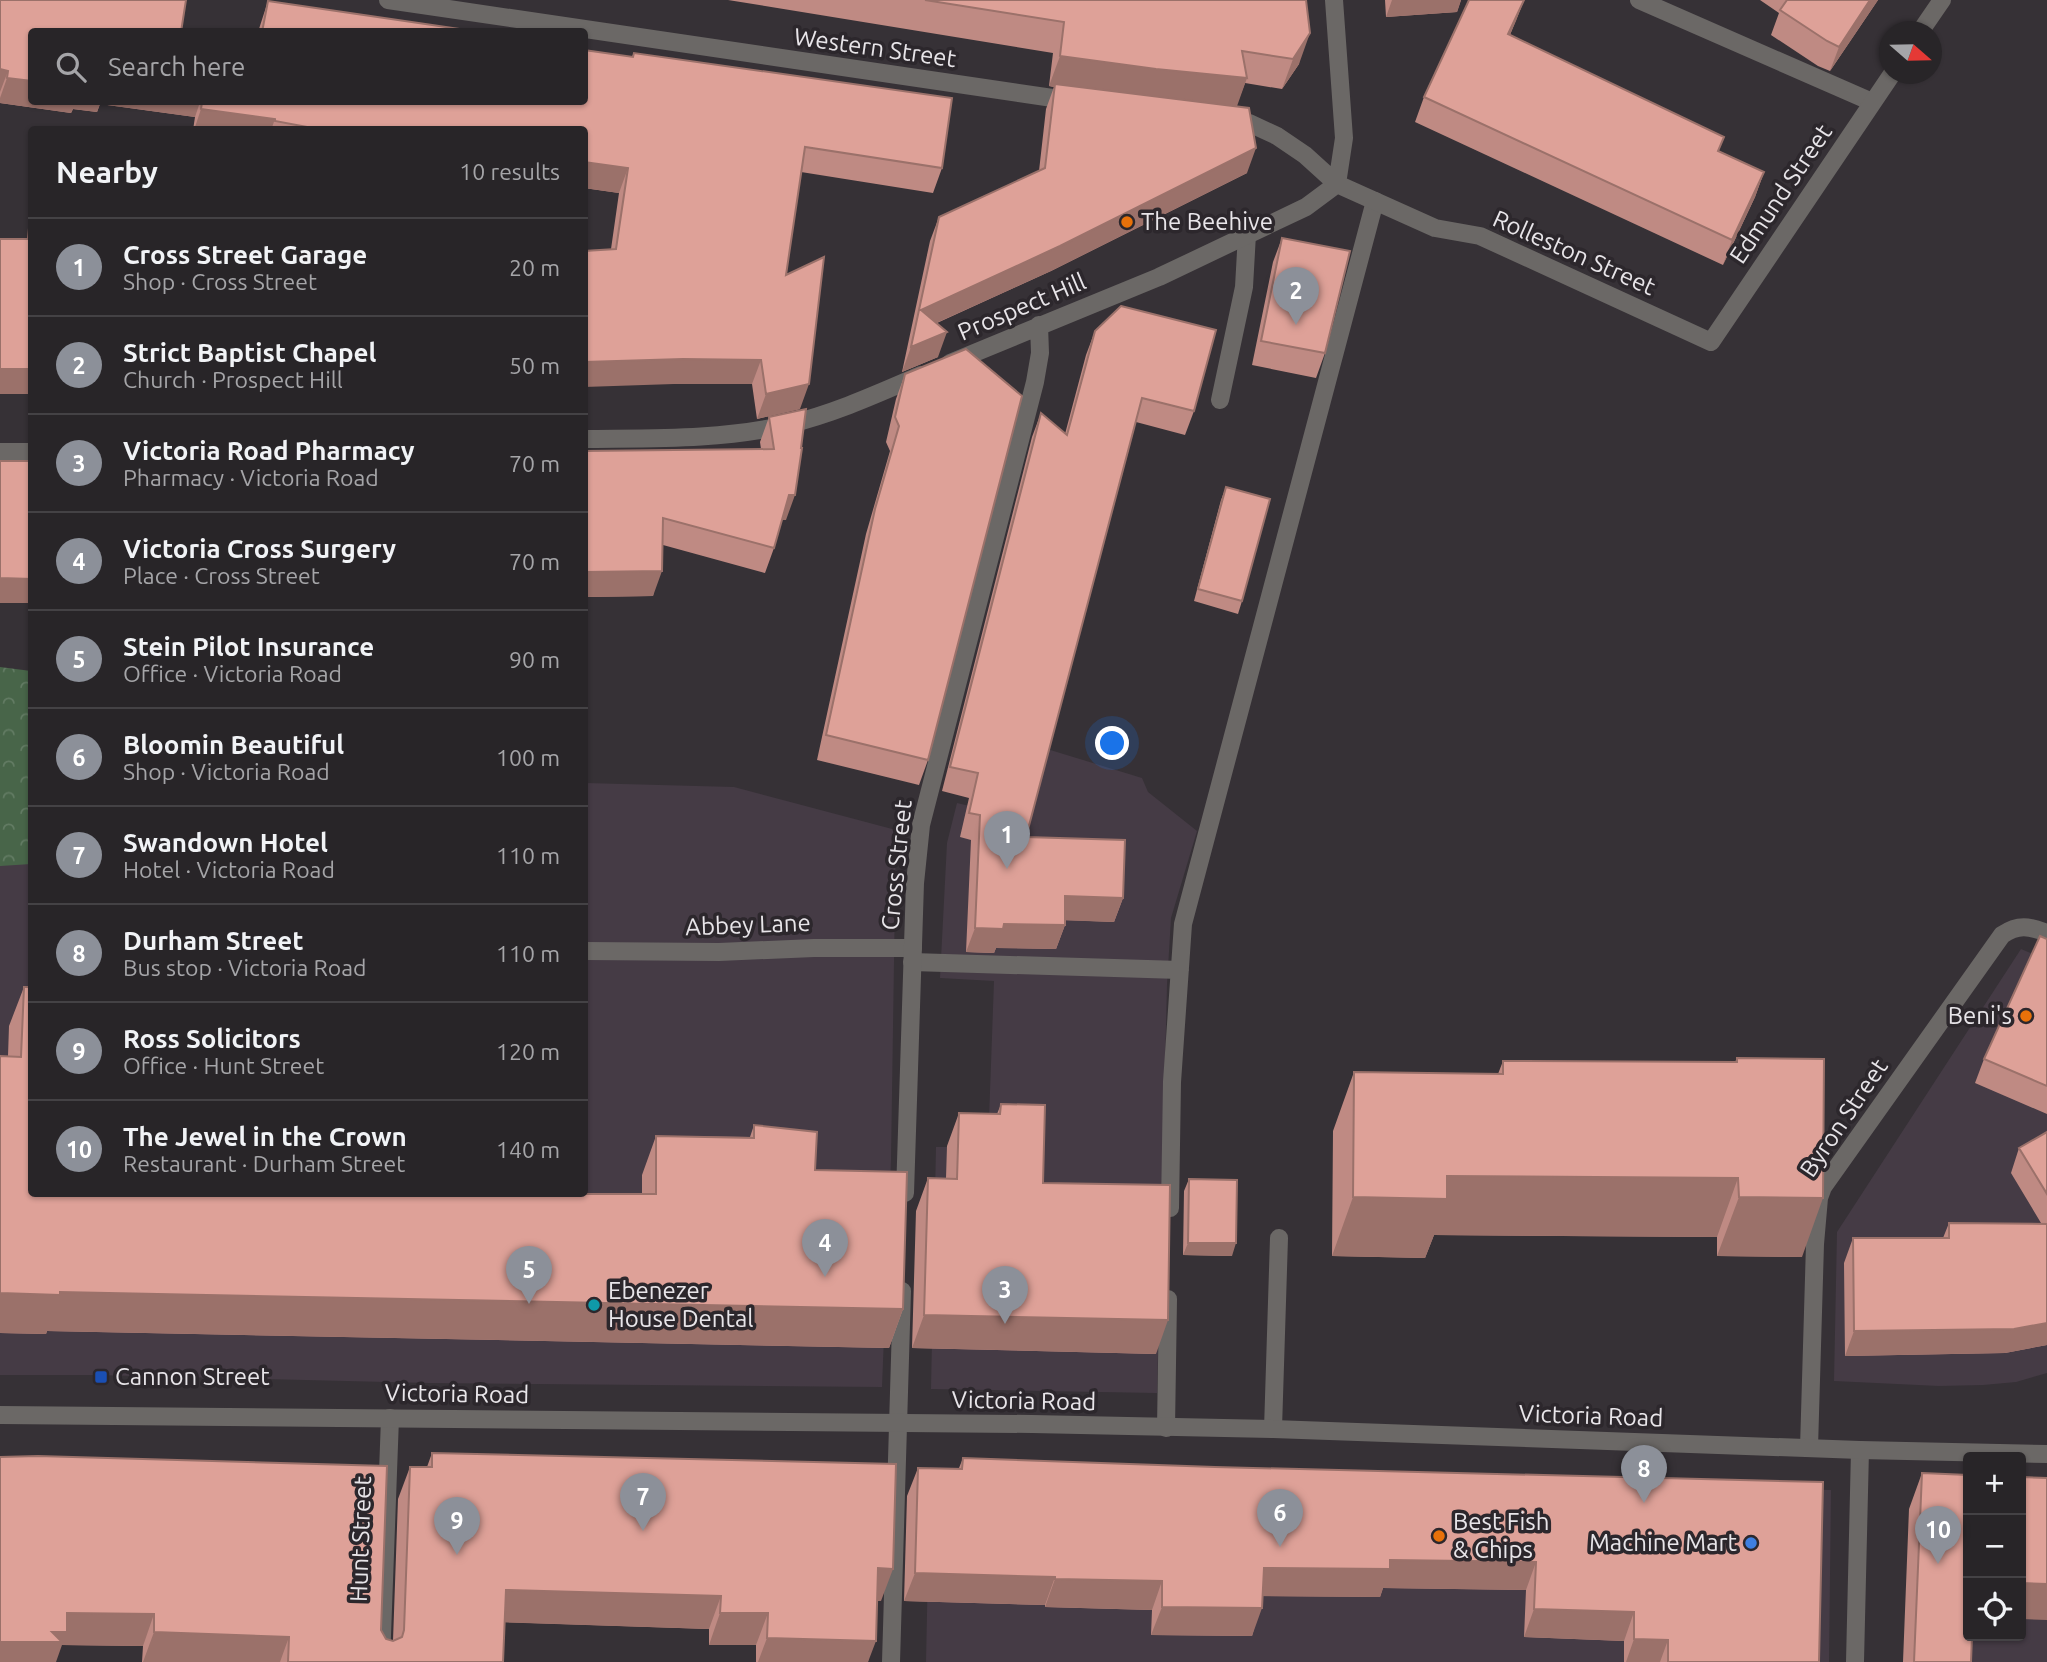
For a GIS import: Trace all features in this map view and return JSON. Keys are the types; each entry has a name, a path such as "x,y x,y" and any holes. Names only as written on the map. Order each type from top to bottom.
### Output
{"street":[{"name":"Western Street","path":"387,0 578,28"},
{"path":"1334,0 1344,138 1337,184"},
{"path":"1639,0 1872,102"},
{"path":"1928,21 1942,0"},
{"name":"Western Street","path":"588,29 1089,103"},
{"name":"Edmund Street","path":"1711,342 1885,84"},
{"path":"1212,117 1250,123 1277,136 1305,155 1337,184"},
{"name":"Rolleston Street","path":"1337,184 1435,228 1480,236 1711,342"},
{"name":"Prospect Hill","path":"588,439 720,436 786,425 859,402 1159,277 1306,207 1337,184"},
{"path":"1170,1221 1172,1082 1183,924 1375,201"},
{"path":"1220,400 1244,287 1247,234"},
{"name":"Cross Street","path":"904,1213 915,883 921,825 1035,382 1040,353 1039,325"},
{"path":"0,452 28,452"},
{"name":"Byron Street","path":"1809,1448 1815,1244 1819,1198 1823,1188 2002,935 2013,928 2025,926 2047,933"},
{"name":"Abbey Lane","path":"588,951 719,952 814,947 1180,970"},
{"path":"1273,1429 1279,1238"},
{"path":"891,1662 903,1268"},
{"path":"1166,1428 1169,1276"},
{"name":"Victoria Road","path":"0,1415 1032,1424 1273,1429 2047,1454"},
{"name":"Hunt Street","path":"381,1662 390,1418"},
{"path":"1855,1662 1860,1450"}],"shaded area":[{"path":"1047,749 1142,778 1148,792 1197,831 1171,918 1157,1393 931,1389 936,1147 988,1147 994,981 940,978 947,843 957,803 1028,820"},
{"path":"0,768 28,769 28,1197 588,1197 588,783 734,787 896,830 891,1160 882,1387 428,1383 0,1375"},
{"path":"2021,949 2047,960 2047,1373 2016,1382 1983,1385 1939,1386 1834,1381 1837,1232"},
{"path":"930,1467 1831,1490 1829,1662 926,1662"},
{"path":"2026,1513 2047,1514 2047,1662 1903,1662 1963,1638 1963,1641 2026,1641"}],"green space":[{"path":"0,667 28,671 28,864 0,866"}],"building":[{"path":"0,0 186,0 182,28 28,28 28,81 7,78 8,71 0,69"},
{"path":"925,0 1306,0 1310,33 1293,59 1242,51 1247,78 1060,56 1064,22"},
{"path":"1469,0 1524,0 1508,34 1724,137 1718,151 1764,172 1732,240 1424,97"},
{"path":"1787,0 1870,0 1839,47 1780,10"},
{"path":"268,1 453,28 263,28"},
{"path":"588,51 633,57 634,53 952,98 942,168 805,147 786,275 824,257 809,384 766,394 761,360 588,362 588,251 616,249 628,168 588,163 588,126 302,126 275,119 201,109 202,105 588,105"},
{"path":"1055,84 1249,108 1256,148 1060,246 921,310 947,332 911,347 939,217 1045,168"},
{"path":"1282,238 1350,251 1325,353 1261,341"},
{"path":"0,239 28,239 28,369 0,369"},
{"path":"1121,306 1216,330 1194,411 1142,398 1026,837 1125,840 1123,898 1065,896 1065,925 1004,924 1003,929 975,928 980,815 969,813 978,773 950,767 1041,413 1067,435 1095,331"},
{"path":"966,349 1022,396 928,760 826,735 875,509 899,426 895,417 905,374"},
{"path":"806,409 795,495 789,495 774,548 663,518 662,571 588,572 588,451 774,449 769,417"},
{"path":"0,461 28,461 28,579 0,578"},
{"path":"1226,487 1270,499 1242,601 1198,589"},
{"name":"Beni's","path":"2040,936 2047,939 2047,1086 1984,1059"},
{"path":"24,987 28,987 28,1197 588,1197 588,1194 656,1194 656,1136 754,1138 754,1125 817,1132 815,1170 907,1172 903,1309 0,1293 0,1056 21,1057"},
{"path":"1737,1058 1824,1059 1823,1198 1739,1197 1738,1178 1447,1176 1447,1199 1353,1197 1354,1072 1503,1074 1503,1061 1737,1062"},
{"path":"1001,1104 1045,1105 1043,1183 1170,1185 1168,1320 924,1315 928,1178 957,1179 959,1113 1000,1114"},
{"path":"2047,1132 2047,1194 2019,1148"},
{"path":"1189,1179 1237,1180 1236,1243 1188,1243"},
{"path":"1949,1223 2047,1224 2047,1323 2014,1329 1854,1331 1853,1238 1949,1238"},
{"path":"432,1453 896,1464 893,1569 878,1568 876,1641 767,1638 768,1613 720,1613 721,1596 506,1590 503,1662 288,1662 289,1637 154,1632 154,1614 67,1613 67,1632 52,1632 62,1642 0,1642 0,1457 387,1466 381,1630 386,1639 393,1641 402,1637 404,1630 410,1467 432,1467"},
{"path":"963,1458 1823,1482 1819,1662 1668,1662 1668,1640 1634,1639 1634,1612 1534,1609 1536,1562 1390,1560 1390,1569 1264,1568 1262,1608 1162,1607 1162,1581 915,1573 918,1468 962,1469"},
{"path":"1922,1473 1963,1475 1963,1641 1972,1641 1971,1662 1914,1662"},
{"path":"2026,1477 2047,1478 2047,1584 2026,1583"}],"place":[{"name":"The Beehive","path":"1127,222"},
{"name":"Strict Baptist Chapel","path":"1296,325"},
{"name":"Cross Street Garage","path":"1007,869"},
{"name":"Beni's","path":"2026,1016"},
{"name":"Victoria Cross Surgery","path":"825,1277"},
{"name":"Stein Pilot Insurance","path":"529,1304"},
{"name":"Ebenezer House Dental","path":"594,1305"},
{"name":"Victoria Road Pharmacy","path":"1005,1324"},
{"name":"Cannon Street","path":"101,1377"},
{"name":"Durham Street","path":"1644,1503"},
{"name":"Swandown Hotel","path":"643,1531"},
{"name":"Best Fish & Chips","path":"1439,1536"},
{"name":"Machine Mart","path":"1751,1543"},
{"name":"Bloomin Beautiful","path":"1280,1547"},
{"name":"Ross Solicitors","path":"457,1555"},
{"name":"The Jewel in the Crown","path":"1938,1564"}]}
